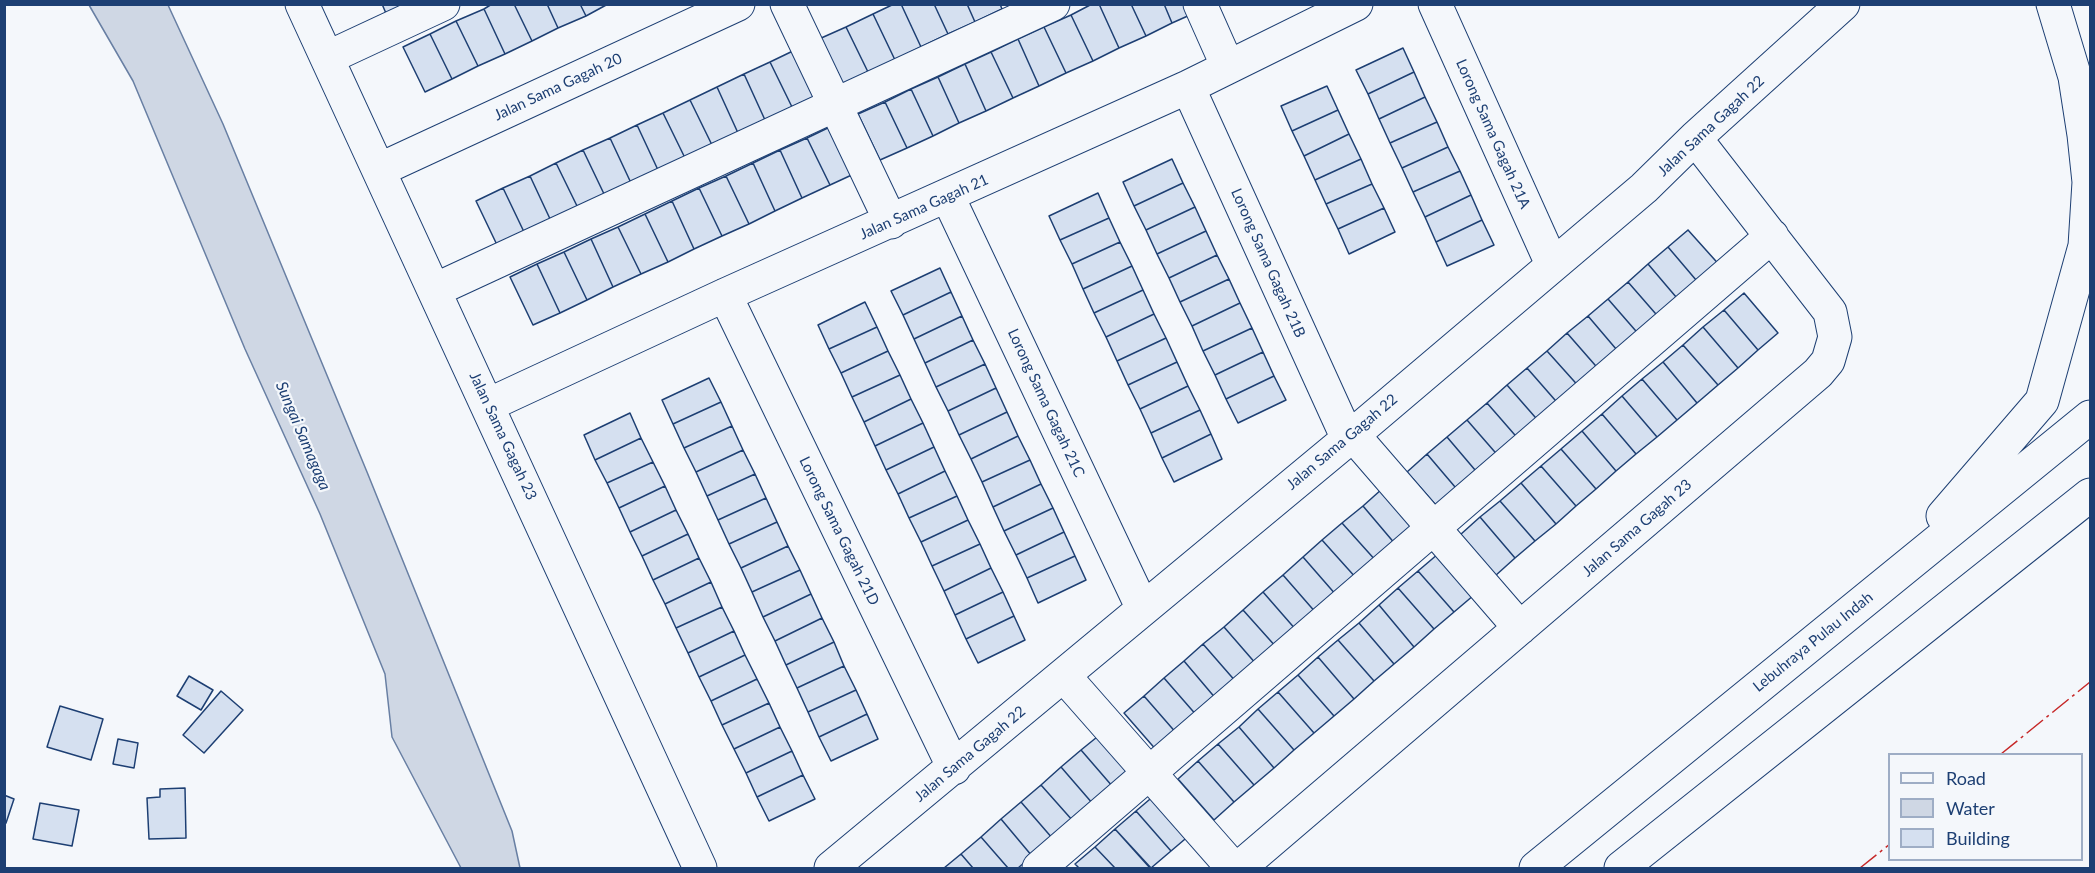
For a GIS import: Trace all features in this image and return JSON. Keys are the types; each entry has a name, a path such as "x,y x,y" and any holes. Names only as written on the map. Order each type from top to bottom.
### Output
{"street":[{"name":"Jalan Sama Gagah 23","path":"302,4 489,405 700,868"},
{"path":"327,58 443,4"},
{"name":"Jalan Sama Gagah 20","path":"379,170 738,4"},
{"path":"787,4 891,222"},
{"path":"435,290 1053,4"},
{"path":"1200,4 1228,67"},
{"name":"Jalan Sama Gagah 21","path":"489,405 725,295 1188,87 1356,4"},
{"name":"Lorong Sama Gagah 21A","path":"1435,4 1552,264"},
{"name":"Jalan Sama Gagah 22","path":"831,868 1350,437 1644,188 1695,138 1843,4"},
{"path":"1889,579 2042,401 2071,303 2085,246 2089,182 2075,77 2053,4"},
{"name":"Lorong Sama Gagah 21B","path":"1188,87 1350,437 1434,528 1520,628"},
{"name":"Jalan Sama Gagah 23","path":"1239,868 1818,374 1828,361 1835,337 1830,312 1695,138"},
{"name":"Lorong Sama Gagah 21C","path":"948,196 1143,609"},
{"path":"1039,868 1772,236"},
{"name":"Lorong Sama Gagah 21D","path":"725,295 954,768"},
{"name":"Lebuhraya Pulau Indah","path":"1542,864 1889,579 2091,417"},
{"path":"1621,868 2091,495"},
{"path":"1064,676 1233,868"}],"water":[{"name":"Sungai Samagaga","path":"89,5 168,5 223,124 367,472 512,831 520,868 461,868 392,737 385,674 320,514 245,349 133,81"}],"building":[{"path":"382,4 414,4 388,18"},
{"path":"492,4 514,4 532,41 505,54 484,9"},
{"path":"514,4 547,4 558,28 532,41"},
{"path":"547,4 580,4 586,16 558,28"},
{"path":"580,4 608,4 586,16"},
{"path":"894,4 901,4 921,47 895,60 873,14"},
{"path":"901,4 934,4 948,34 921,47"},
{"path":"934,4 967,4 975,22 948,34"},
{"path":"967,4 1000,4 1002,9 975,22"},
{"path":"1092,4 1099,4 1119,48 1093,61 1071,15"},
{"path":"1099,4 1131,4 1146,36 1119,48"},
{"path":"1131,4 1164,4 1172,23 1146,36"},
{"path":"1164,4 1196,4 1199,11 1172,23"},
{"path":"484,9 505,54 478,66 456,21"},
{"path":"873,14 895,60 868,72 846,27"},
{"path":"1071,15 1093,61 1066,73 1044,27"},
{"path":"456,21 478,66 452,79 430,34"},
{"path":"846,27 868,72 841,85 819,39"},
{"path":"1044,27 1066,73 1039,86 1018,39"},
{"path":"430,34 452,79 425,92 403,47"},
{"path":"1018,39 1039,86 1013,98 991,52"},
{"path":"1403,48 1414,72 1368,94 1356,70"},
{"path":"797,49 818,95 792,107 770,62"},
{"path":"991,52 1013,98 986,111 965,64"},
{"path":"770,62 792,107 765,120 744,74"},
{"path":"965,64 986,111 959,123 938,77"},
{"path":"1414,72 1425,97 1379,119 1368,94"},
{"path":"744,74 765,120 738,133 717,87"},
{"path":"938,77 959,123 933,136 911,89"},
{"path":"1327,86 1338,110 1292,131 1281,106"},
{"path":"717,87 738,133 712,145 690,100"},
{"path":"911,89 933,136 907,148 885,102"},
{"path":"1425,97 1437,122 1390,143 1379,119"},
{"path":"690,100 712,145 685,158 663,113"},
{"path":"885,102 907,148 880,160 858,114"},
{"path":"1338,110 1349,134 1304,156 1292,131"},
{"path":"663,113 685,158 658,170 637,125"},
{"path":"1437,122 1448,147 1402,168 1390,143"},
{"path":"637,125 658,170 631,183 610,138"},
{"path":"834,125 856,173 830,185 807,138"},
{"path":"1349,134 1361,159 1315,180 1304,156"},
{"path":"610,138 631,183 605,196 583,150"},
{"path":"807,138 830,185 802,198 780,150"},
{"path":"1448,147 1460,171 1413,192 1402,168"},
{"path":"583,150 605,196 578,208 556,163"},
{"path":"780,150 802,198 775,211 753,163"},
{"path":"1172,159 1183,183 1134,206 1123,182"},
{"path":"1361,159 1372,184 1326,204 1315,180"},
{"path":"556,163 578,208 551,221 530,176"},
{"path":"753,163 775,211 749,224 726,176"},
{"path":"1460,171 1471,195 1425,217 1413,192"},
{"path":"530,176 551,221 525,234 503,188"},
{"path":"726,176 749,224 722,236 699,188"},
{"path":"1183,183 1195,207 1146,230 1134,206"},
{"path":"1372,184 1384,208 1338,229 1326,204"},
{"path":"503,188 525,234 498,247 476,201"},
{"path":"699,188 722,236 694,249 672,201"},
{"path":"1098,193 1109,218 1060,240 1049,216"},
{"path":"1471,195 1482,220 1436,242 1425,217"},
{"path":"672,201 694,249 668,262 645,214"},
{"path":"1195,207 1206,231 1157,254 1146,230"},
{"path":"1384,208 1395,232 1349,254 1338,229"},
{"path":"645,214 668,262 641,274 618,227"},
{"path":"1109,218 1120,242 1072,264 1060,240"},
{"path":"1482,220 1494,245 1447,266 1436,242"},
{"path":"618,227 641,274 613,287 591,239"},
{"path":"1688,230 1723,269 1702,287 1668,247"},
{"path":"1206,231 1217,255 1169,278 1157,254"},
{"path":"591,239 613,287 587,300 564,252"},
{"path":"1120,242 1132,266 1083,289 1072,264"},
{"path":"1668,247 1702,287 1682,304 1648,264"},
{"path":"564,252 587,300 560,313 537,264"},
{"path":"1217,255 1229,279 1180,302 1169,278"},
{"path":"537,264 560,313 533,325 510,277"},
{"path":"1648,264 1682,304 1662,321 1628,282"},
{"path":"1132,266 1143,290 1094,313 1083,289"},
{"path":"940,268 951,292 903,315 891,291"},
{"path":"1229,279 1240,303 1192,326 1180,302"},
{"path":"1628,282 1662,321 1642,338 1608,299"},
{"path":"1143,290 1154,314 1106,337 1094,313"},
{"path":"951,292 962,316 914,339 903,315"},
{"path":"1744,293 1778,333 1758,350 1724,310"},
{"path":"1608,299 1642,338 1622,356 1588,316"},
{"path":"865,302 877,327 829,349 818,325"},
{"path":"1240,303 1252,328 1203,351 1192,326"},
{"path":"1724,310 1758,350 1738,368 1703,327"},
{"path":"1154,314 1166,338 1117,361 1106,337"},
{"path":"962,316 973,340 925,363 914,339"},
{"path":"1588,316 1622,356 1602,373 1567,333"},
{"path":"877,327 888,351 841,373 829,349"},
{"path":"1703,327 1738,368 1718,385 1683,345"},
{"path":"1252,328 1263,352 1215,375 1203,351"},
{"path":"1567,333 1602,373 1582,390 1547,351"},
{"path":"1166,338 1177,362 1128,385 1117,361"},
{"path":"973,340 985,364 936,387 925,363"},
{"path":"1683,345 1718,385 1697,403 1663,362"},
{"path":"888,351 900,375 852,397 841,373"},
{"path":"1547,351 1582,390 1562,408 1527,368"},
{"path":"1263,352 1274,376 1226,399 1215,375"},
{"path":"1177,362 1188,386 1140,409 1128,385"},
{"path":"1663,362 1697,403 1677,420 1642,379"},
{"path":"985,364 996,388 948,411 936,387"},
{"path":"1527,368 1562,408 1542,425 1507,385"},
{"path":"900,375 911,399 864,422 852,397"},
{"path":"1274,376 1286,400 1238,423 1226,399"},
{"path":"709,378 721,402 673,424 662,400"},
{"path":"1642,379 1677,420 1657,437 1622,396"},
{"path":"1507,385 1542,425 1521,442 1487,403"},
{"path":"1188,386 1200,410 1151,433 1140,409"},
{"path":"996,388 1007,412 959,435 948,411"},
{"path":"1622,396 1657,437 1636,454 1602,414"},
{"path":"911,399 923,423 875,446 864,422"},
{"path":"721,402 732,426 684,448 673,424"},
{"path":"1487,403 1521,442 1501,459 1467,420"},
{"path":"1200,410 1211,434 1162,458 1151,433"},
{"path":"1007,412 1018,436 971,459 959,435"},
{"path":"630,413 641,438 595,460 584,435"},
{"path":"1602,414 1636,454 1616,471 1582,431"},
{"path":"1467,420 1501,459 1481,477 1447,437"},
{"path":"923,423 934,447 886,470 875,446"},
{"path":"732,426 743,450 696,472 684,448"},
{"path":"1582,431 1616,471 1596,489 1561,449"},
{"path":"1211,434 1222,459 1174,482 1162,458"},
{"path":"1018,436 1030,460 982,482 971,459"},
{"path":"1447,437 1481,477 1461,494 1427,454"},
{"path":"641,438 653,462 607,483 595,460"},
{"path":"934,447 945,471 898,494 886,470"},
{"path":"1561,449 1596,489 1576,506 1541,466"},
{"path":"743,450 755,474 707,496 696,472"},
{"path":"1427,454 1461,494 1441,511 1407,472"},
{"path":"1030,460 1041,484 993,507 982,482"},
{"path":"653,462 665,486 619,508 607,483"},
{"path":"1541,466 1576,506 1556,524 1521,483"},
{"path":"945,471 957,496 909,518 898,494"},
{"path":"755,474 766,498 718,520 707,496"},
{"path":"1521,483 1556,524 1535,541 1500,501"},
{"path":"1041,484 1053,508 1004,531 993,507"},
{"path":"665,486 676,510 630,532 619,508"},
{"path":"1382,489 1416,528 1396,545 1363,506"},
{"path":"957,496 968,520 921,542 909,518"},
{"path":"766,498 777,522 729,544 718,520"},
{"path":"1500,501 1535,541 1515,558 1480,517"},
{"path":"1363,506 1396,545 1377,562 1342,523"},
{"path":"1053,508 1064,532 1016,555 1004,531"},
{"path":"676,510 688,534 642,556 630,532"},
{"path":"1480,517 1515,558 1495,576 1460,535"},
{"path":"968,520 980,544 932,566 921,542"},
{"path":"777,522 788,546 741,568 729,544"},
{"path":"1342,523 1377,562 1357,579 1322,540"},
{"path":"1064,532 1075,556 1027,578 1016,555"},
{"path":"688,534 699,558 653,580 642,556"},
{"path":"1322,540 1357,579 1337,596 1303,557"},
{"path":"980,544 991,568 944,591 932,566"},
{"path":"788,546 800,570 752,592 741,568"},
{"path":"1438,554 1474,595 1454,612 1418,571"},
{"path":"1075,556 1086,580 1038,603 1027,578"},
{"path":"1303,557 1337,596 1317,614 1283,575"},
{"path":"699,558 711,582 665,604 653,580"},
{"path":"991,568 1003,592 955,615 944,591"},
{"path":"800,570 811,594 763,617 752,592"},
{"path":"1418,571 1454,612 1434,629 1398,588"},
{"path":"1283,575 1317,614 1297,631 1263,592"},
{"path":"711,582 722,607 676,628 665,604"},
{"path":"1398,588 1434,629 1414,647 1379,605"},
{"path":"1003,592 1014,616 966,639 955,615"},
{"path":"1263,592 1297,631 1277,648 1243,610"},
{"path":"811,594 822,618 775,641 763,617"},
{"path":"1379,605 1414,647 1394,664 1359,623"},
{"path":"722,607 734,631 688,653 676,628"},
{"path":"1243,610 1277,648 1257,665 1224,627"},
{"path":"1014,616 1025,640 978,663 966,639"},
{"path":"822,618 834,642 786,665 775,641"},
{"path":"1359,623 1394,664 1374,681 1338,640"},
{"path":"1224,627 1257,665 1237,683 1203,644"},
{"path":"734,631 745,655 699,677 688,653"},
{"path":"1338,640 1374,681 1354,699 1318,657"},
{"path":"834,642 844,666 797,688 786,665"},
{"path":"1203,644 1237,683 1217,700 1184,661"},
{"path":"745,655 757,679 711,701 699,677"},
{"path":"1318,657 1354,699 1334,716 1298,675"},
{"path":"1184,661 1217,700 1198,717 1164,678"},
{"path":"844,666 856,690 808,712 797,688"},
{"path":"1298,675 1334,716 1314,733 1278,692"},
{"path":"189,676 213,690 201,710 177,696"},
{"path":"1164,678 1198,717 1178,735 1144,696"},
{"path":"757,679 769,703 722,725 711,701"},
{"path":"856,690 867,714 819,737 808,712"},
{"path":"221,691 243,710 204,753 183,735"},
{"path":"1278,692 1314,733 1294,750 1258,709"},
{"path":"1144,696 1178,735 1158,752 1124,713"},
{"path":"769,703 780,727 734,749 722,725"},
{"path":"60,706 103,719 91,760 47,747"},
{"path":"1258,709 1294,750 1274,768 1239,727"},
{"path":"867,714 878,739 831,761 819,737"},
{"path":"780,727 792,751 746,773 734,749"},
{"path":"1239,727 1274,768 1254,785 1218,744"},
{"path":"1102,733 1133,769 1113,787 1081,750"},
{"path":"118,739 138,743 134,768 113,764"},
{"path":"1218,744 1254,785 1234,802 1198,761"},
{"path":"1081,750 1113,787 1093,804 1061,767"},
{"path":"792,751 803,775 757,797 746,773"},
{"path":"1198,761 1234,802 1214,820 1178,779"},
{"path":"1061,767 1093,804 1073,821 1041,785"},
{"path":"803,775 815,799 769,821 757,797"},
{"path":"1041,785 1073,821 1053,839 1021,802"},
{"path":"185,788 186,838 149,839 147,798 160,797 160,789"},
{"path":"1156,794 1191,834 1171,851 1136,811"},
{"path":"4,795 14,799 6,823 4,822"},
{"path":"1021,802 1053,839 1032,856 1001,819"},
{"path":"40,803 79,810 72,846 33,839"},
{"path":"1136,811 1171,851 1151,868 1115,829"},
{"path":"1001,819 1032,856 1018,868 1008,868 981,837"},
{"path":"1115,829 1150,868 1115,868 1095,847"},
{"path":"981,837 1008,868 973,868 961,854"},
{"path":"1095,847 1115,868 1079,868 1075,864"},
{"path":"961,854 973,868 944,868"}],"power":[{"path":"2002,753 2090,682"},
{"path":"1860,868 1888,846"}]}
